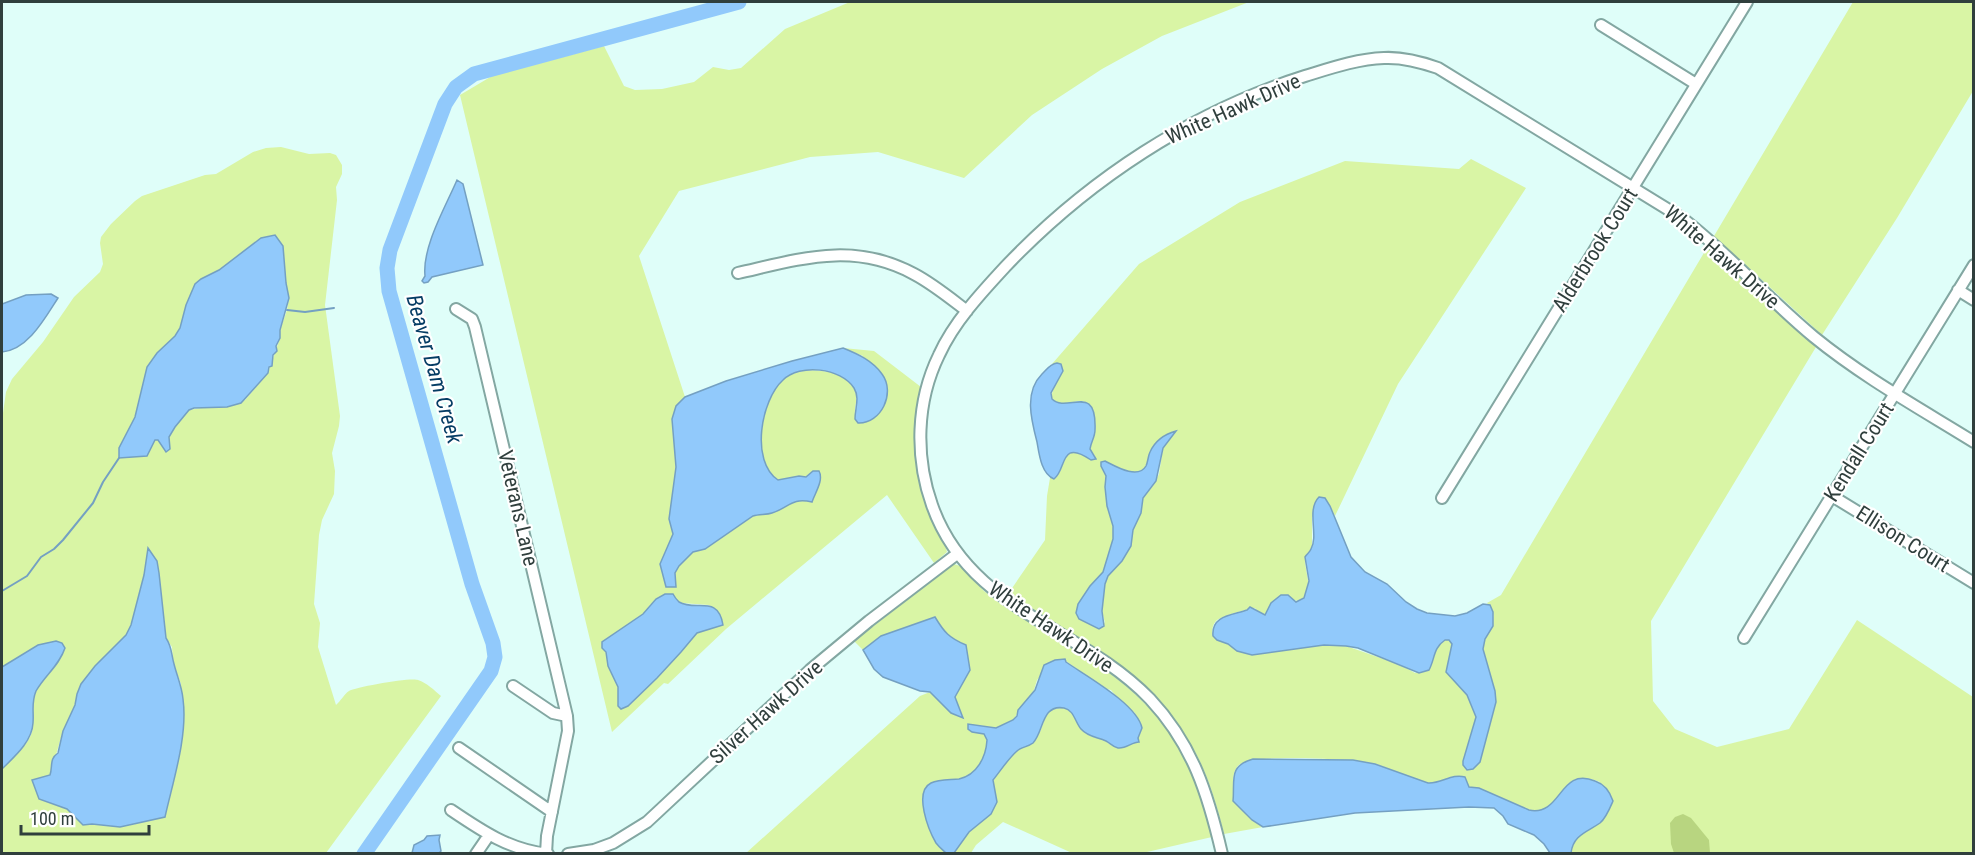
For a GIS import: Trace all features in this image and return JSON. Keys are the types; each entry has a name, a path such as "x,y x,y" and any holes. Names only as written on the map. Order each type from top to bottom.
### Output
{"street":[{"name":"Alderbrook Court","path":"1442,498 1747,2"},
{"path":"1601,25 1696,84"},
{"name":"White Hawk Drive","path":"1222,854 1209,798 1202,780 1187,750 1164,716 1136,686 1110,665 995,592 973,572 957,554 938,520 927,490 920,455 922,412 931,372 946,342 967,311 1000,272 1052,221 1107,177 1152,146 1197,121 1273,87 1356,62 1394,58 1438,68 1634,187 1694,227 1813,336 1856,369 1974,442"},
{"path":"738,273 813,256 870,258 915,274 967,311"},
{"name":"Kendall Court","path":"1744,638 1974,265"},
{"path":"1958,290 1974,300"},
{"name":"Veterans Lane","path":"456,309 472,319 475,327 567,716 568,731 547,836 547,853"},
{"name":"Ellison Court","path":"1832,496 1974,583"},
{"name":"Silver Hawk Drive","path":"568,854 607,846 641,827 810,670 869,621 957,554"},
{"path":"513,686 553,713 567,716"},
{"path":"459,748 552,812"},
{"path":"451,810 489,835 522,849 547,853"},
{"path":"476,854 489,835"}],"green space":[{"path":"850,2 1249,2 1162,36 1102,69 1032,115 964,178 878,152 810,157 679,191 639,256 685,397 676,406 672,419 676,467 669,519 673,534 660,564 666,587 676,587 675,573 693,552 705,549 753,516 773,513 796,501 812,502 813,471 806,477 777,480 767,469 761,442 762,426 771,396 778,385 790,375 813,370 835,374 850,383 856,394 855,414 858,423 863,356 843,348 874,351 921,387 915,432 918,477 926,506 947,552 934,563 887,495 726,629 668,684 664,683 612,732 460,95 492,76 604,46 624,86 635,90 662,89 694,82 713,67 729,70 741,68 785,29","holes":["663,596 682,603 709,605 723,625 697,633 631,704 618,706 618,687 608,666 605,642"]},
{"path":"1853,2 1973,2 1973,91 1897,218 1822,335 1714,236"},
{"path":"281,147 309,154 330,153 336,155 342,165 342,174 336,187 337,200 325,305 340,416 332,453 335,471 334,494 322,520 319,535 314,604 320,623 318,647 336,705 347,692 354,689 413,679 421,681 441,696 326,853 2,853 2,769 30,737 33,729 32,708 36,691 42,680 55,667 38,645 2,667 2,420 6,392 12,379 43,342 74,297 100,272 103,264 101,237 135,201 142,196 205,175 216,174 253,152","holes":["261,238 283,246 289,298 280,338 268,373 245,400 189,410 169,437 170,449 166,452 158,440 119,448 135,417 147,367 180,328 186,305 201,279 219,270","148,549 159,573 166,638 172,647 173,662 181,684 150,819 125,826 83,825 67,809 39,799 33,780 50,775 77,694 95,666 126,635 131,625"]},
{"path":"1471,159 1526,188 1398,384 1335,516 1330,506 1312,517 1312,549 1305,561 1308,591 1305,596 1300,601 1292,600 1288,595 1271,603 1265,615 1255,608 1223,617 1214,624 1213,636 1237,651 1252,655 1324,645 1346,646 1401,665 1415,673 1431,667 1436,649 1445,640 1449,640 1452,644 1446,672 1467,695 1476,717 1463,765 1467,770 1473,769 1480,762 1496,702 1483,649 1493,620 1493,614 1487,603 1501,595 1708,246 1816,347 1651,621 1653,701 1675,729 1717,747 1789,729 1857,620 1973,697 1973,853 1571,853 1572,847 1582,834 1601,822 1600,782 1586,778 1577,779 1569,783 1548,808 1531,811 1469,787 1465,777 1451,777 1428,783 1376,764 1304,758 1263,759 1239,765 1233,777 1233,801 1252,820 1263,827 1224,834 1212,792 1200,762 1178,725 1159,701 1113,661 1008,594 1045,540 1050,478 1056,478 1070,453 1082,455 1091,460 1095,456 1090,449 1095,433 1093,412 1085,402 1076,401 1066,405 1053,403 1052,393 1063,371 1060,364 1052,364 1139,264 1240,202 1345,161 1459,169","holes":["1175,432 1163,448 1159,474 1143,498 1141,513 1133,530 1131,546 1122,561 1108,576 1105,584 1102,611 1105,623 1078,604 1103,572 1113,540 1113,526 1107,506 1106,476 1102,469 1108,462 1126,471 1141,470 1145,467 1154,445"]},
{"path":"954,564 960,566 984,591 1001,604 1108,672 1155,714 1174,739 1190,767 1203,801 1212,837 1147,852 1072,853 1003,822 976,845 971,853 954,853 969,832 991,814 992,786 999,771 1015,751 1035,739 1051,711 1066,709 1085,733 1116,747 1129,745 1141,732 1135,713 1111,690 1103,688 1066,661 1055,660 1037,680 1034,690 1013,720 996,728 978,725 968,729 986,736 986,749 973,773 961,779 941,781 937,844 946,853 745,854 920,696 930,692 951,713 963,717 954,696 970,670 952,639 935,617 881,636 863,650 854,641"},
{"path":"1683,814 1691,818 1709,840 1710,853 1674,853 1670,823 1675,817"}],"water":[{"path":"457,180 463,184 483,265 432,277 424,283 422,281 425,276 427,253 431,240"},
{"path":"275,235 283,246 289,298 276,346 277,351 273,355 272,366 269,367 268,373 241,403 227,407 189,410 169,437 170,449 166,452 158,440 155,440 147,456 119,458 119,448 135,417 147,367 180,328 195,284 219,270 261,238"},
{"path":"51,294 58,298 35,332 20,346 2,352 2,304 26,295"},
{"path":"843,348 860,355 882,374 886,382 887,398 879,413 866,422 858,423 855,419 857,399 854,388 848,381 830,372 799,371 783,380 775,389 764,415 761,445 764,459 769,471 778,480 806,477 813,471 819,471 820,482 812,502 799,501 772,513 753,516 705,549 693,552 675,573 676,587 666,587 660,564 673,534 669,519 676,467 672,419 676,406 685,397 726,381"},
{"path":"1052,364 1061,364 1063,371 1051,393 1052,399 1058,403 1086,403 1091,407 1095,430 1090,449 1096,459 1091,460 1074,452 1069,454 1054,479 1046,473 1041,463 1033,424 1031,397 1036,381"},
{"path":"1176,431 1163,448 1156,481 1143,498 1141,513 1133,530 1131,546 1122,561 1108,576 1102,611 1104,626 1099,629 1079,619 1076,613 1078,604 1103,572 1113,539 1113,526 1107,506 1106,476 1101,462 1105,461 1132,472 1138,472 1146,466 1155,444 1164,436"},
{"path":"1319,497 1325,498 1330,506 1351,557 1365,572 1387,584 1417,609 1427,613 1455,616 1467,613 1483,604 1490,605 1493,612 1493,626 1485,639 1483,649 1496,702 1480,762 1473,769 1467,770 1463,761 1476,717 1467,695 1446,672 1452,644 1449,640 1445,640 1438,647 1429,670 1419,673 1358,648 1324,645 1252,655 1237,651 1213,636 1213,629 1224,617 1250,607 1265,615 1271,603 1281,595 1288,595 1296,602 1304,598 1309,581 1305,557 1313,543 1313,509"},
{"path":"148,548 157,561 166,638 182,690 184,713 182,743 176,774 165,817 120,827 83,825 67,809 39,799 32,780 50,775 52,760 58,753 63,731 75,705 81,684 95,666 126,635 131,625 144,575"},
{"path":"665,594 673,594 679,602 686,605 711,607 720,616 723,625 697,633 657,678 628,706 621,709 618,706 618,687 608,666 602,642 643,614 656,599"},
{"path":"935,617 948,634 966,645 970,670 955,697 963,718 951,713 930,692 920,691 883,677 874,669 863,650 881,636"},
{"path":"56,641 62,643 65,648 34,695 32,730 22,749 2,769 2,667 38,645"},
{"path":"1065,659 1066,662 1110,691 1131,710 1142,728 1138,738 1139,742 1121,748 1116,747 1084,732 1067,709 1051,710 1033,743 1017,751 993,780 997,802 991,814 969,832 954,853 946,853 936,843 924,812 923,794 926,788 934,782 959,779 971,774 985,753 987,740 984,734 968,729 968,724 996,728 1013,720 1018,710 1035,690 1044,665"},
{"path":"1253,759 1353,760 1375,764 1428,783 1460,776 1465,777 1469,787 1479,788 1529,810 1540,810 1548,806 1567,785 1583,778 1601,784 1613,801 1602,821 1578,838 1571,853 1550,853 1534,835 1508,824 1494,808 1469,807 1355,813 1263,827 1252,820 1233,801 1236,770 1245,762"},
{"path":"440,835 441,851 439,853 412,853 414,845 427,836"}],"waterway":[{"name":"Beaver Dam Creek","path":"364,854 491,671 495,657 493,643 472,584 389,291 387,268 390,250 445,104 456,87 474,74 739,2"},
{"path":"287,310 305,312 334,308"},
{"path":"2,591 27,576 41,557 63,540 93,503 103,482 119,458"}]}
